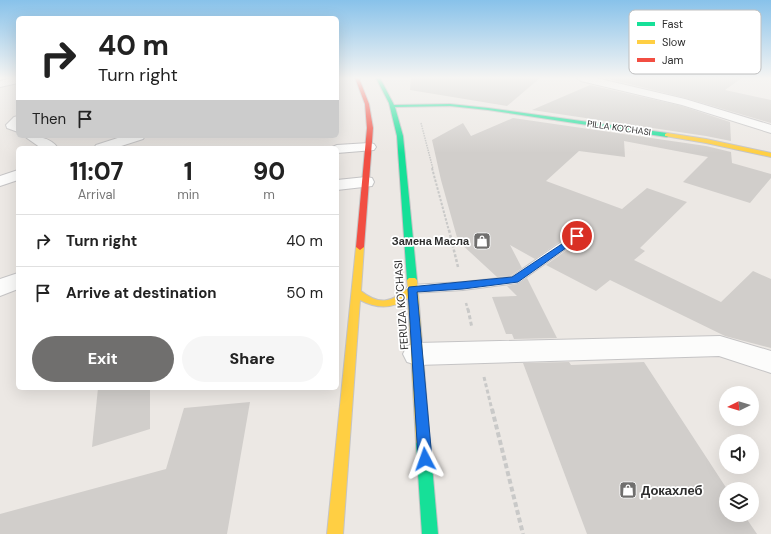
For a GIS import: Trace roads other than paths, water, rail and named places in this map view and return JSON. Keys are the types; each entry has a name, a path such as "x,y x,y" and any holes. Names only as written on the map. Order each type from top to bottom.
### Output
{"main road":[{"path":"335,534 369,147 370,117 368,103"},
{"name":"FERUZA KO'CHASI","path":"391,103 398,122 402,146 430,534"},
{"name":"PILLA KO'CHASI","path":"393,106 450,106 488,109 706,141 771,155"},
{"path":"356,292 368,301 386,305 402,299 412,289"}],"street":[{"path":"688,103 771,129"},
{"path":"34,138 48,146"},
{"path":"107,146 132,138"},
{"path":"339,148 369,147"},
{"path":"0,181 16,176"},
{"path":"339,185 366,182"},
{"path":"0,288 16,281"},
{"path":"417,354 720,346 766,362 771,362"}],"lane":[{"path":"412,289 463,286 514,280 577,236"}],"place":[{"name":"Замена Масла","path":"482,241"},
{"name":"Докахлеб","path":"628,490"}]}
